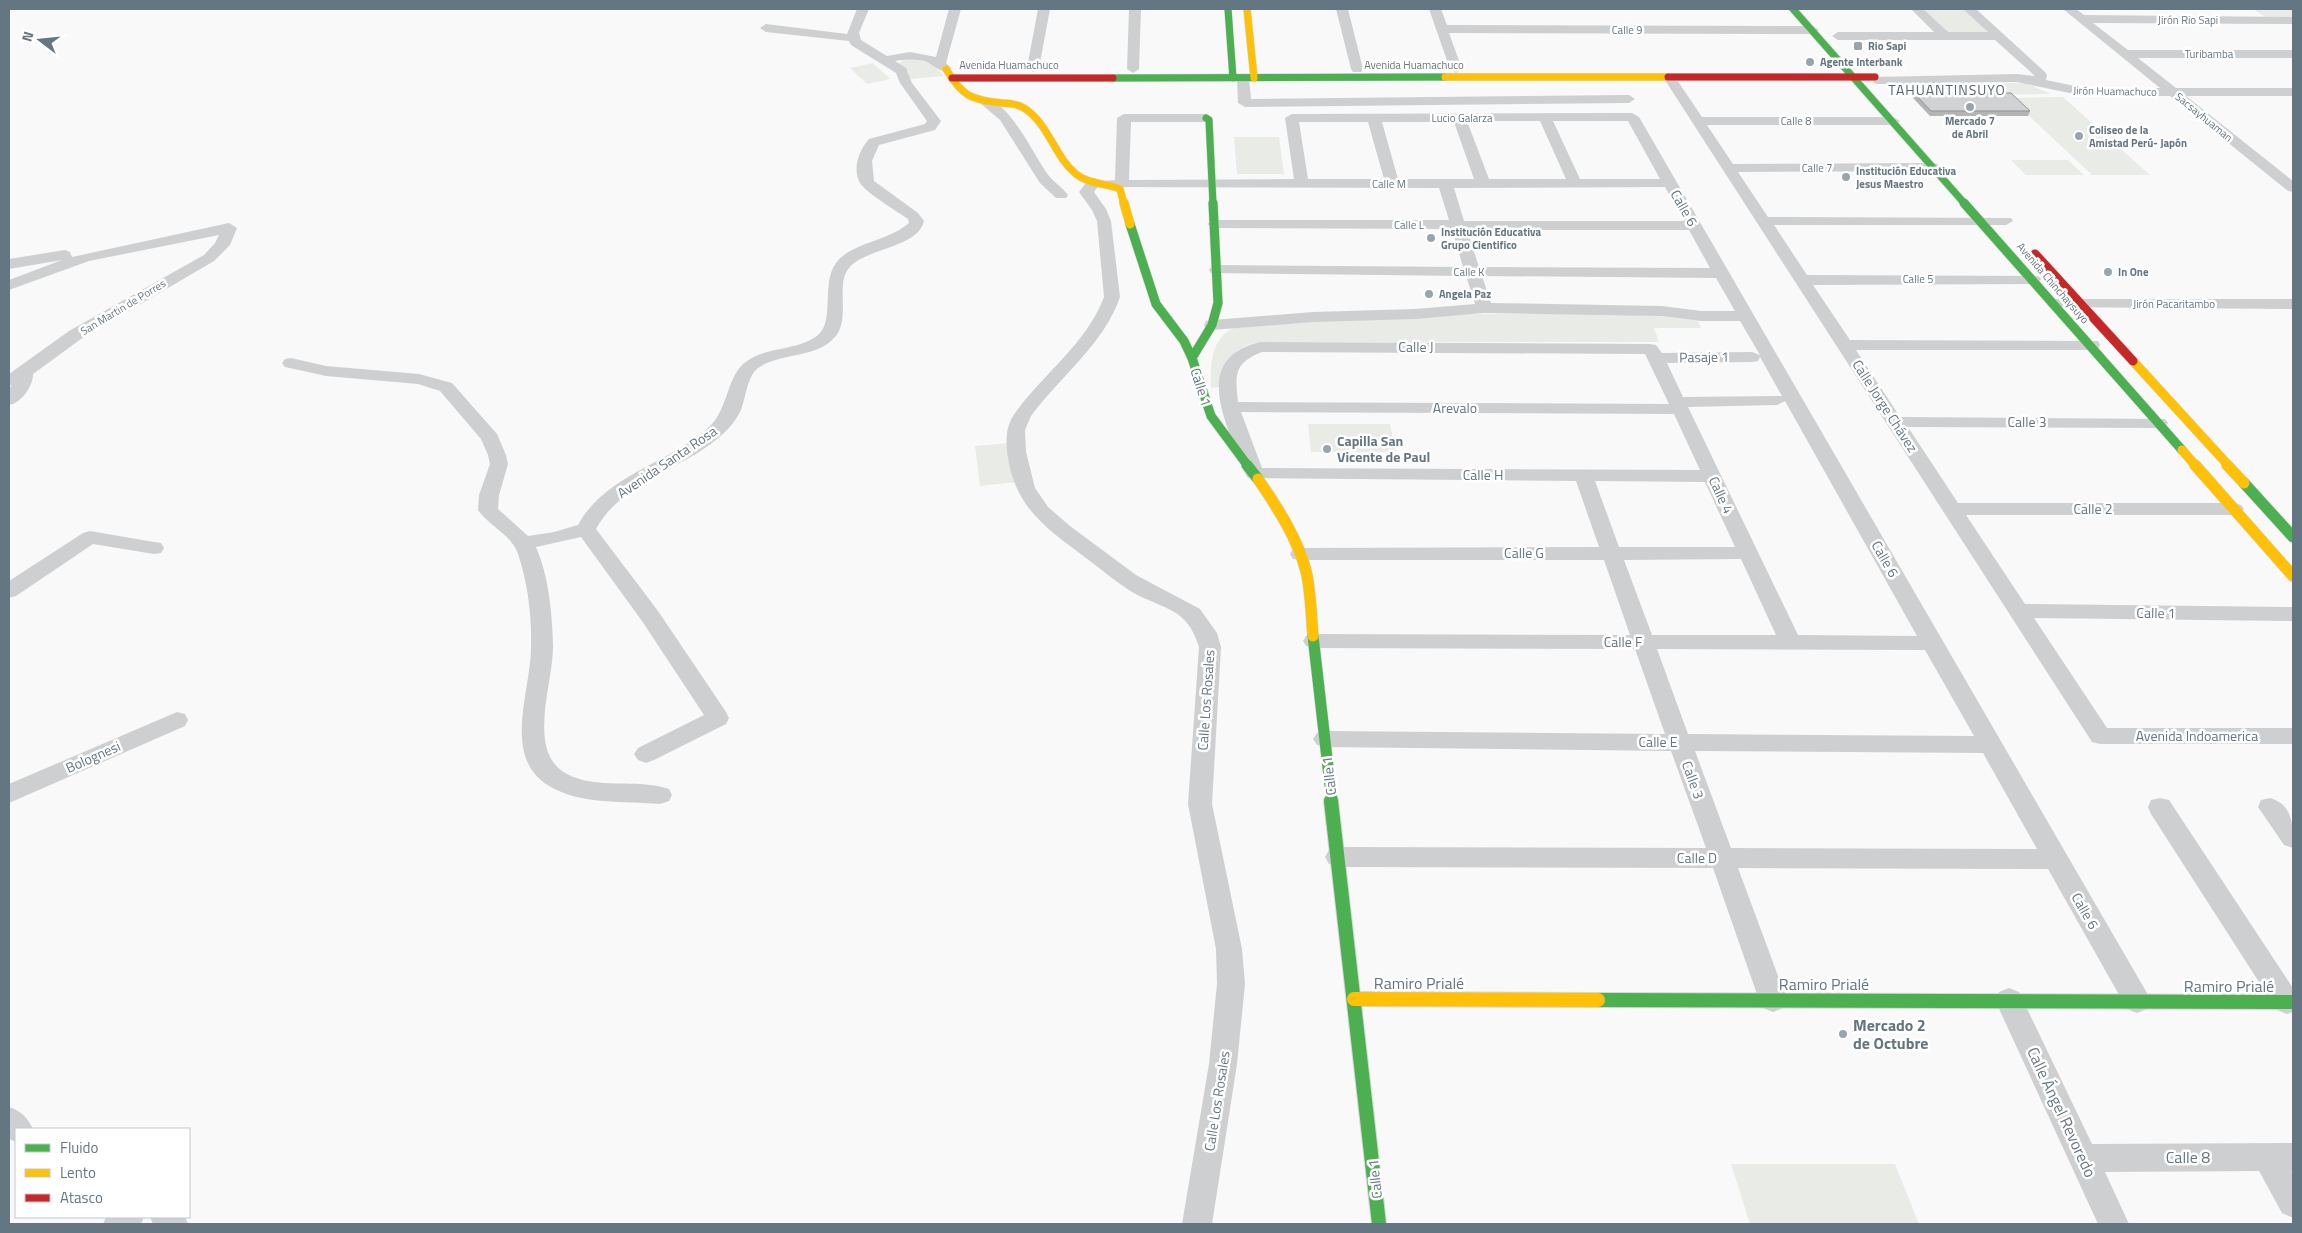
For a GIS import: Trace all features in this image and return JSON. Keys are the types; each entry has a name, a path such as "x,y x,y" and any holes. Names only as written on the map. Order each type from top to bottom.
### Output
{"street":[{"path":"852,38 863,9"},
{"path":"766,28 852,38 860,46 887,60 902,56 930,58 946,70 955,9"},
{"path":"1033,68 1044,9"},
{"path":"1133,69 1135,9"},
{"path":"1228,9 1243,74"},
{"path":"1247,9 1243,74 1245,103 1630,108"},
{"path":"1342,9 1357,69"},
{"path":"1435,9 1456,69"},
{"name":"Avenida Chinchaysuyo","path":"1794,9 2092,345 2293,576"},
{"path":"1917,9 1944,36"},
{"path":"1969,9 2041,75 2041,78 2036,80"},
{"name":"Sacsayhuaman","path":"2069,9 2293,188"},
{"path":"2159,9 2174,20"},
{"path":"2248,9 2264,20"},
{"name":"Jirón Rio Sapi","path":"2082,19 2293,20"},
{"name":"Calle 9","path":"1442,29 1812,30"},
{"path":"1835,32 1999,36"},
{"path":"1835,32 1850,50"},
{"name":"Turibamba","path":"2125,54 2293,54"},
{"name":"Avenida Santa Rosa","path":"586,530 594,516 621,491 694,447 719,428 732,410 746,372 752,365 761,360 811,344 828,335 832,326 838,274 844,264 906,233 916,225 917,221 913,216 867,183 864,174 868,150 874,142 930,127 934,121 906,83 902,71 887,60"},
{"name":"Avenida Huamachuco","path":"946,70 1033,68 1133,69 1243,74 1357,69 1871,73"},
{"name":"Avenida Huamachuco","path":"946,70 1669,77 1850,73"},
{"name":"Calle 1","path":"946,70 965,95 972,99 1014,106 1029,111 1074,172 1084,180 1108,183 1120,189 1156,304 1184,341 1192,358 1211,416 1225,437 1256,474 1300,554 1306,572 1379,1224"},
{"path":"1871,73 1888,91"},
{"name":"Jirón Huamachuco","path":"1871,73 2017,78 2036,80 2065,89 2084,92 2293,92"},
{"name":"Calle Jorge Chávez","path":"1669,77 2100,736"},
{"path":"2275,92 2293,106"},
{"path":"986,102 1005,118 1022,148 1045,180 1061,195"},
{"name":"Lucio Galarza","path":"1302,184 1292,118 1546,118 1630,108"},
{"name":"Calle 6","path":"1630,108 1669,183 2137,1001"},
{"path":"1108,183 1124,118 1206,118"},
{"name":"Calle 1","path":"1192,358 1212,326 1218,303 1209,120 1206,118"},
{"path":"1374,118 1392,184"},
{"path":"1459,118 1483,183"},
{"path":"1546,118 1575,183"},
{"name":"Calle 8","path":"1698,121 1893,121"},
{"name":"Calle 7","path":"1729,168 1934,167"},
{"name":"Calle M","path":"1108,183 1669,183"},
{"name":"Calle Los Rosales","path":"1108,183 1086,192 1099,209 1104,221 1112,297 1106,316 1026,410 1016,429 1015,438 1022,480 1027,492 1044,514 1128,579 1186,608 1199,620 1207,632 1210,647 1200,804 1229,949 1230,984 1223,1064 1197,1224"},
{"path":"1445,183 1484,308"},
{"path":"1992,206 2009,224"},
{"path":"1764,221 1982,221 2009,224"},
{"name":"Calle L","path":"1214,224 1694,226"},
{"name":"San Martin de Porres","path":"17,377 68,339 208,258 222,245 228,228 85,257"},
{"name":"Avenida Chinchaysuyo","path":"2030,247 2293,537"},
{"path":"9,264 68,255 85,257"},
{"path":"9,285 85,257"},
{"name":"Calle K","path":"1217,270 1721,273"},
{"name":"Calle 5","path":"1802,280 2033,279"},
{"name":"Jirón Pacaritambo","path":"2055,304 2293,304"},
{"path":"1212,326 1313,317 1415,314 1484,308 1605,309 1662,311 1701,316 1746,316"},
{"path":"1845,345 2092,345"},
{"name":"Calle J","path":"1256,474 1230,407 1226,387 1230,370 1242,355 1260,347 1653,354"},
{"name":"Pasaje 1","path":"1653,354 1752,357"},
{"name":"Calle 4","path":"1653,354 1790,642"},
{"path":"291,363 326,371 419,379 446,388 455,396 490,438 499,464 489,495 488,510 523,542 529,556 542,637 542,656 532,724 534,744 545,772 558,780 575,785 596,789 660,794"},
{"path":"9,400 24,383 17,377"},
{"name":"Arevalo","path":"1230,407 1678,405 1777,400"},
{"name":"Calle 3","path":"1895,422 2159,423"},
{"name":"Calle H","path":"1256,474 1712,476"},
{"name":"Calle 3","path":"1583,475 1773,1000"},
{"name":"Calle 2","path":"1952,509 2234,509"},
{"path":"523,542 555,538 586,530 650,616 718,718 646,754"},
{"path":"9,591 90,537 154,548"},
{"name":"Calle G","path":"1300,554 1748,553"},
{"name":"Calle 1","path":"2019,611 2293,614"},
{"name":"Calle F","path":"1314,641 1932,643"},
{"name":"Bolognesi","path":"9,794 177,720"},
{"name":"Avenida Indoamerica","path":"2100,736 2293,736"},
{"name":"Calle E","path":"1325,739 1990,745"},
{"path":"2160,807 2290,1002"},
{"path":"2270,807 2293,838"},
{"name":"Calle D","path":"1338,857 2056,859"},
{"name":"Ramiro Prialé","path":"1354,999 2290,1002"},
{"name":"Calle Ángel Revoredo","path":"2009,1000 2114,1224"},
{"path":"2280,1157 2293,1203"},
{"name":"Calle 8","path":"2083,1158 2280,1157"}],"shaded area":[{"path":"1920,9 1966,9 1994,34 1946,34"},
{"path":"2253,9 2293,9 2293,18 2267,18"},
{"path":"906,58 927,63 944,76 910,79 908,71 899,63"},
{"path":"873,63 890,79 867,84 850,68"},
{"path":"2026,83 2051,94 1907,96 1897,86 1900,84"},
{"name":"Coliseo de la Amistad Perú- Japón","path":"2063,97 2150,175 2092,175 2010,98"},
{"path":"1234,137 1279,137 1284,174 1237,174"},
{"path":"2011,160 2068,160 2084,175 2026,175"},
{"path":"1647,314 1698,321 1701,328 1654,328 1659,342 1260,342 1243,347 1237,351 1223,370 1219,387 1211,388 1212,362 1216,345 1226,332 1240,326 1434,315"},
{"path":"1308,424 1390,424 1396,452 1311,452"},
{"path":"1010,443 1017,482 980,486 975,446"},
{"path":"1731,1164 1895,1164 1919,1224 1750,1224"}],"building":[{"name":"Mercado 7 de Abril","path":"1914,93 2011,93 2030,111 1931,111"}],"traffic: fast":[{"path":"1228,9 1233,78"},
{"path":"1793,9 2182,450"},
{"path":"1113,78 1445,77"},
{"path":"1206,118 1209,120 1218,303 1212,325 1192,358 1211,416 1221,432 1258,479"},
{"path":"1130,224 1156,304 1184,341 1192,358"},
{"path":"2244,483 2293,537"},
{"path":"1313,636 1379,1224"},
{"path":"1598,1000 2293,1002"}],"traffic: slow":[{"path":"1247,9 1254,78"},
{"path":"946,69 960,90 965,94 978,100 1016,105 1031,113 1045,129 1062,159 1077,175 1087,180 1120,189 1130,224"},
{"path":"1445,77 1668,77"},
{"path":"2133,361 2244,483"},
{"path":"2182,450 2293,576"},
{"path":"1258,479 1298,547 1309,587 1313,636"},
{"path":"1354,999 1598,1000"}],"traffic: jam":[{"path":"1668,77 1875,77"},
{"path":"952,78 1113,78"},
{"path":"2035,254 2133,361"}],"place":[{"name":"Rio Sapi","path":"1858,46"},
{"name":"Agente Interbank","path":"1810,62"},
{"name":"Mercado 7 de Abril","path":"1970,107"},
{"name":"Coliseo de la Amistad Perú- Japón","path":"2079,136"},
{"name":"Institución Educativa Jesus Maestro","path":"1846,177"},
{"name":"Institución Educativa Grupo Cientifico","path":"1431,238"},
{"name":"In One","path":"2108,272"},
{"name":"Angela Paz","path":"1429,294"},
{"name":"Capilla San Vicente de Paul","path":"1327,449"},
{"name":"Mercado 2 de Octubre","path":"1843,1034"}],"district":[{"name":"TAHUANTINSUYO","path":"1947,90"}]}
